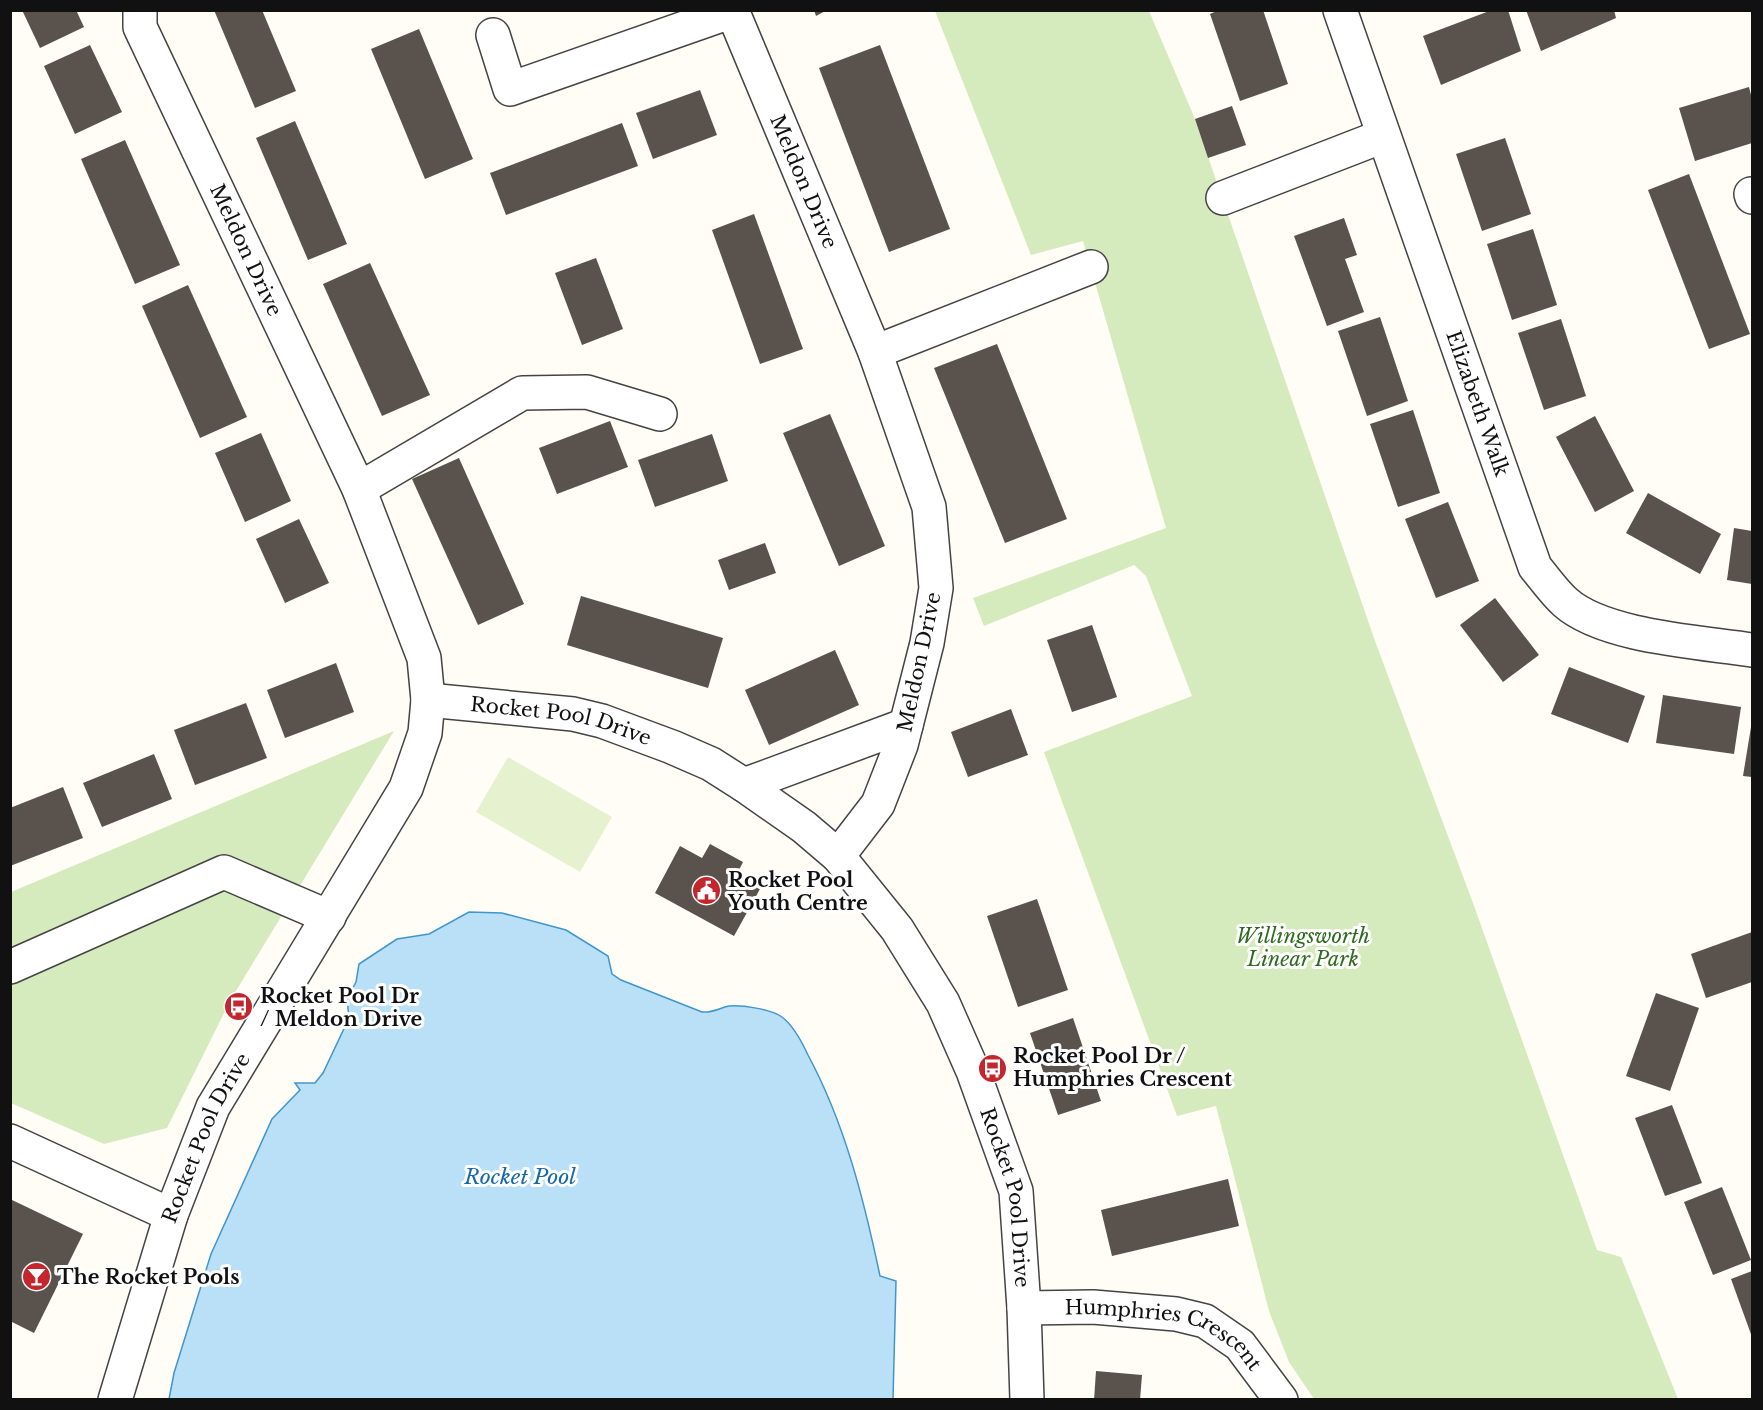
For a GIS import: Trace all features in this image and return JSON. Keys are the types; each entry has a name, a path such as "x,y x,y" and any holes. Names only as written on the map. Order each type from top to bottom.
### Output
{"street":[{"name":"Meldon Drive","path":"140,10 140,27 359,489 424,658 428,700"},
{"name":"Elizabeth Walk","path":"1340,10 1534,567 1565,602 1583,615 1618,629 1752,650"},
{"name":"Meldon Drive","path":"493,35 510,89 732,11 875,352 929,507 936,588 927,643 901,745 878,804 838,856"},
{"path":"1223,198 1383,136"},
{"path":"875,352 1090,267"},
{"path":"359,489 522,393 587,392 660,414"},
{"name":"Rocket Pool Drive","path":"115,1400 171,1215 213,1107 406,788 425,733 428,700 535,709 602,721 711,764 804,827 838,856 897,930 938,994 973,1071 1016,1191 1024,1308 1027,1400"},
{"path":"744,785 906,725"},
{"path":"10,967 224,872 329,917"},
{"path":"10,1141 171,1215"},
{"name":"Humphries Crescent","path":"1024,1308 1094,1307 1176,1314 1204,1321 1240,1345 1281,1400"}],"green space":[{"name":"Willingsworth Linear Park","path":"935,11 1149,11 1195,119 1375,641 1473,903 1597,1250 1621,1257 1678,1399 1314,1399 1289,1362 1269,1311 1216,1106 1177,1116 1044,752 1192,696 1146,576 1134,565 984,626 973,598 1166,528 1083,241 1031,255"},
{"path":"394,731 231,999 167,1128 104,1144 11,1103 11,892"},
{"path":"508,757 612,817 580,872 476,812"}],"water":[{"name":"Rocket Pool","path":"469,912 502,913 566,930 608,956 612,974 621,980 702,1012 729,1006 749,1007 777,1014 790,1025 821,1081 843,1135 860,1191 880,1276 896,1281 893,1399 169,1399 174,1373 211,1254 272,1119 300,1090 295,1083 315,1083 323,1073 349,1018 347,999 356,982 359,964 397,939 429,934"}],"building":[{"path":"22,10 76,10 84,27 40,48"},
{"path":"214,10 262,10 296,91 255,108"},
{"path":"814,10 827,10 816,16"},
{"path":"1219,10 1263,10 1288,84 1240,101 1210,14"},
{"path":"1492,10 1508,10 1521,51 1441,85 1423,36"},
{"path":"1526,10 1614,10 1616,18 1541,51"},
{"path":"419,29 473,159 425,179 371,49"},
{"path":"90,45 122,112 75,134 44,66"},
{"path":"880,45 950,229 889,252 819,68"},
{"path":"1749,87 1752,99 1752,143 1695,161 1679,108"},
{"path":"700,90 717,135 653,159 636,113"},
{"path":"1232,106 1246,145 1208,158 1195,119"},
{"path":"295,121 347,244 308,260 256,138"},
{"path":"622,123 638,166 506,215 490,173"},
{"path":"1505,138 1531,214 1482,231 1456,154"},
{"path":"125,140 180,265 135,284 81,159"},
{"path":"1689,174 1750,334 1709,349 1648,190"},
{"path":"754,214 803,349 760,364 712,230"},
{"path":"1344,218 1357,255 1345,259 1364,312 1327,326 1294,236"},
{"path":"1533,229 1557,305 1512,320 1487,244"},
{"path":"596,258 623,329 582,345 555,273"},
{"path":"370,263 430,395 382,416 323,284"},
{"path":"188,285 247,417 200,438 142,306"},
{"path":"1380,317 1408,401 1367,416 1338,331"},
{"path":"1561,319 1586,396 1544,410 1518,333"},
{"path":"997,344 1067,519 1005,543 934,368"},
{"path":"1413,410 1440,493 1398,507 1370,424"},
{"path":"830,414 885,546 839,566 783,433"},
{"path":"1595,416 1634,491 1595,512 1556,437"},
{"path":"610,421 628,467 557,494 539,448"},
{"path":"261,433 291,501 245,522 215,453"},
{"path":"712,434 728,481 655,507 638,460"},
{"path":"459,458 524,604 478,625 412,479"},
{"path":"1648,493 1721,534 1700,574 1626,533"},
{"path":"1448,502 1479,581 1436,598 1405,519"},
{"path":"299,519 329,583 285,603 256,539"},
{"path":"1734,528 1752,531 1752,584 1727,580"},
{"path":"765,543 776,573 729,590 718,560"},
{"path":"581,596 723,638 708,688 567,645"},
{"path":"1495,598 1539,655 1503,682 1460,625"},
{"path":"1092,625 1117,697 1072,712 1047,640"},
{"path":"835,650 859,705 769,745 745,690"},
{"path":"336,663 354,712 285,738 267,690"},
{"path":"1569,667 1645,696 1628,743 1551,714"},
{"path":"1663,695 1741,707 1734,754 1656,743"},
{"path":"246,703 267,758 195,785 174,730"},
{"path":"1011,709 1028,755 968,777 951,732"},
{"path":"1752,727 1752,777 1743,776"},
{"path":"154,754 172,799 102,827 83,783"},
{"path":"63,787 83,838 10,866 10,808"},
{"name":"Rocket Pool Youth Centre","path":"710,844 743,862 736,876 760,889 734,936 655,893 680,846 702,858"},
{"path":"1037,899 1068,990 1018,1007 987,916"},
{"path":"1752,932 1752,982 1706,998 1691,954"},
{"path":"1656,993 1699,1008 1670,1091 1626,1076"},
{"path":"1073,1018 1101,1101 1058,1115 1030,1033"},
{"path":"1672,1105 1702,1183 1665,1196 1635,1118"},
{"path":"1228,1179 1239,1226 1112,1256 1101,1210"},
{"path":"1722,1187 1751,1260 1713,1275 1684,1202"},
{"name":"The Rocket Pools","path":"10,1199 83,1234 34,1333 10,1321"},
{"path":"1752,1271 1752,1337 1731,1279"},
{"path":"1096,1371 1142,1375 1140,1400 1094,1400"}],"place":[{"name":"Rocket Pool Youth Centre","path":"707,891"},
{"name":"Rocket Pool Dr / Meldon Drive","path":"239,1007"},
{"name":"Rocket Pool Dr / Humphries Crescent","path":"992,1068"},
{"name":"The Rocket Pools","path":"36,1277"}]}
